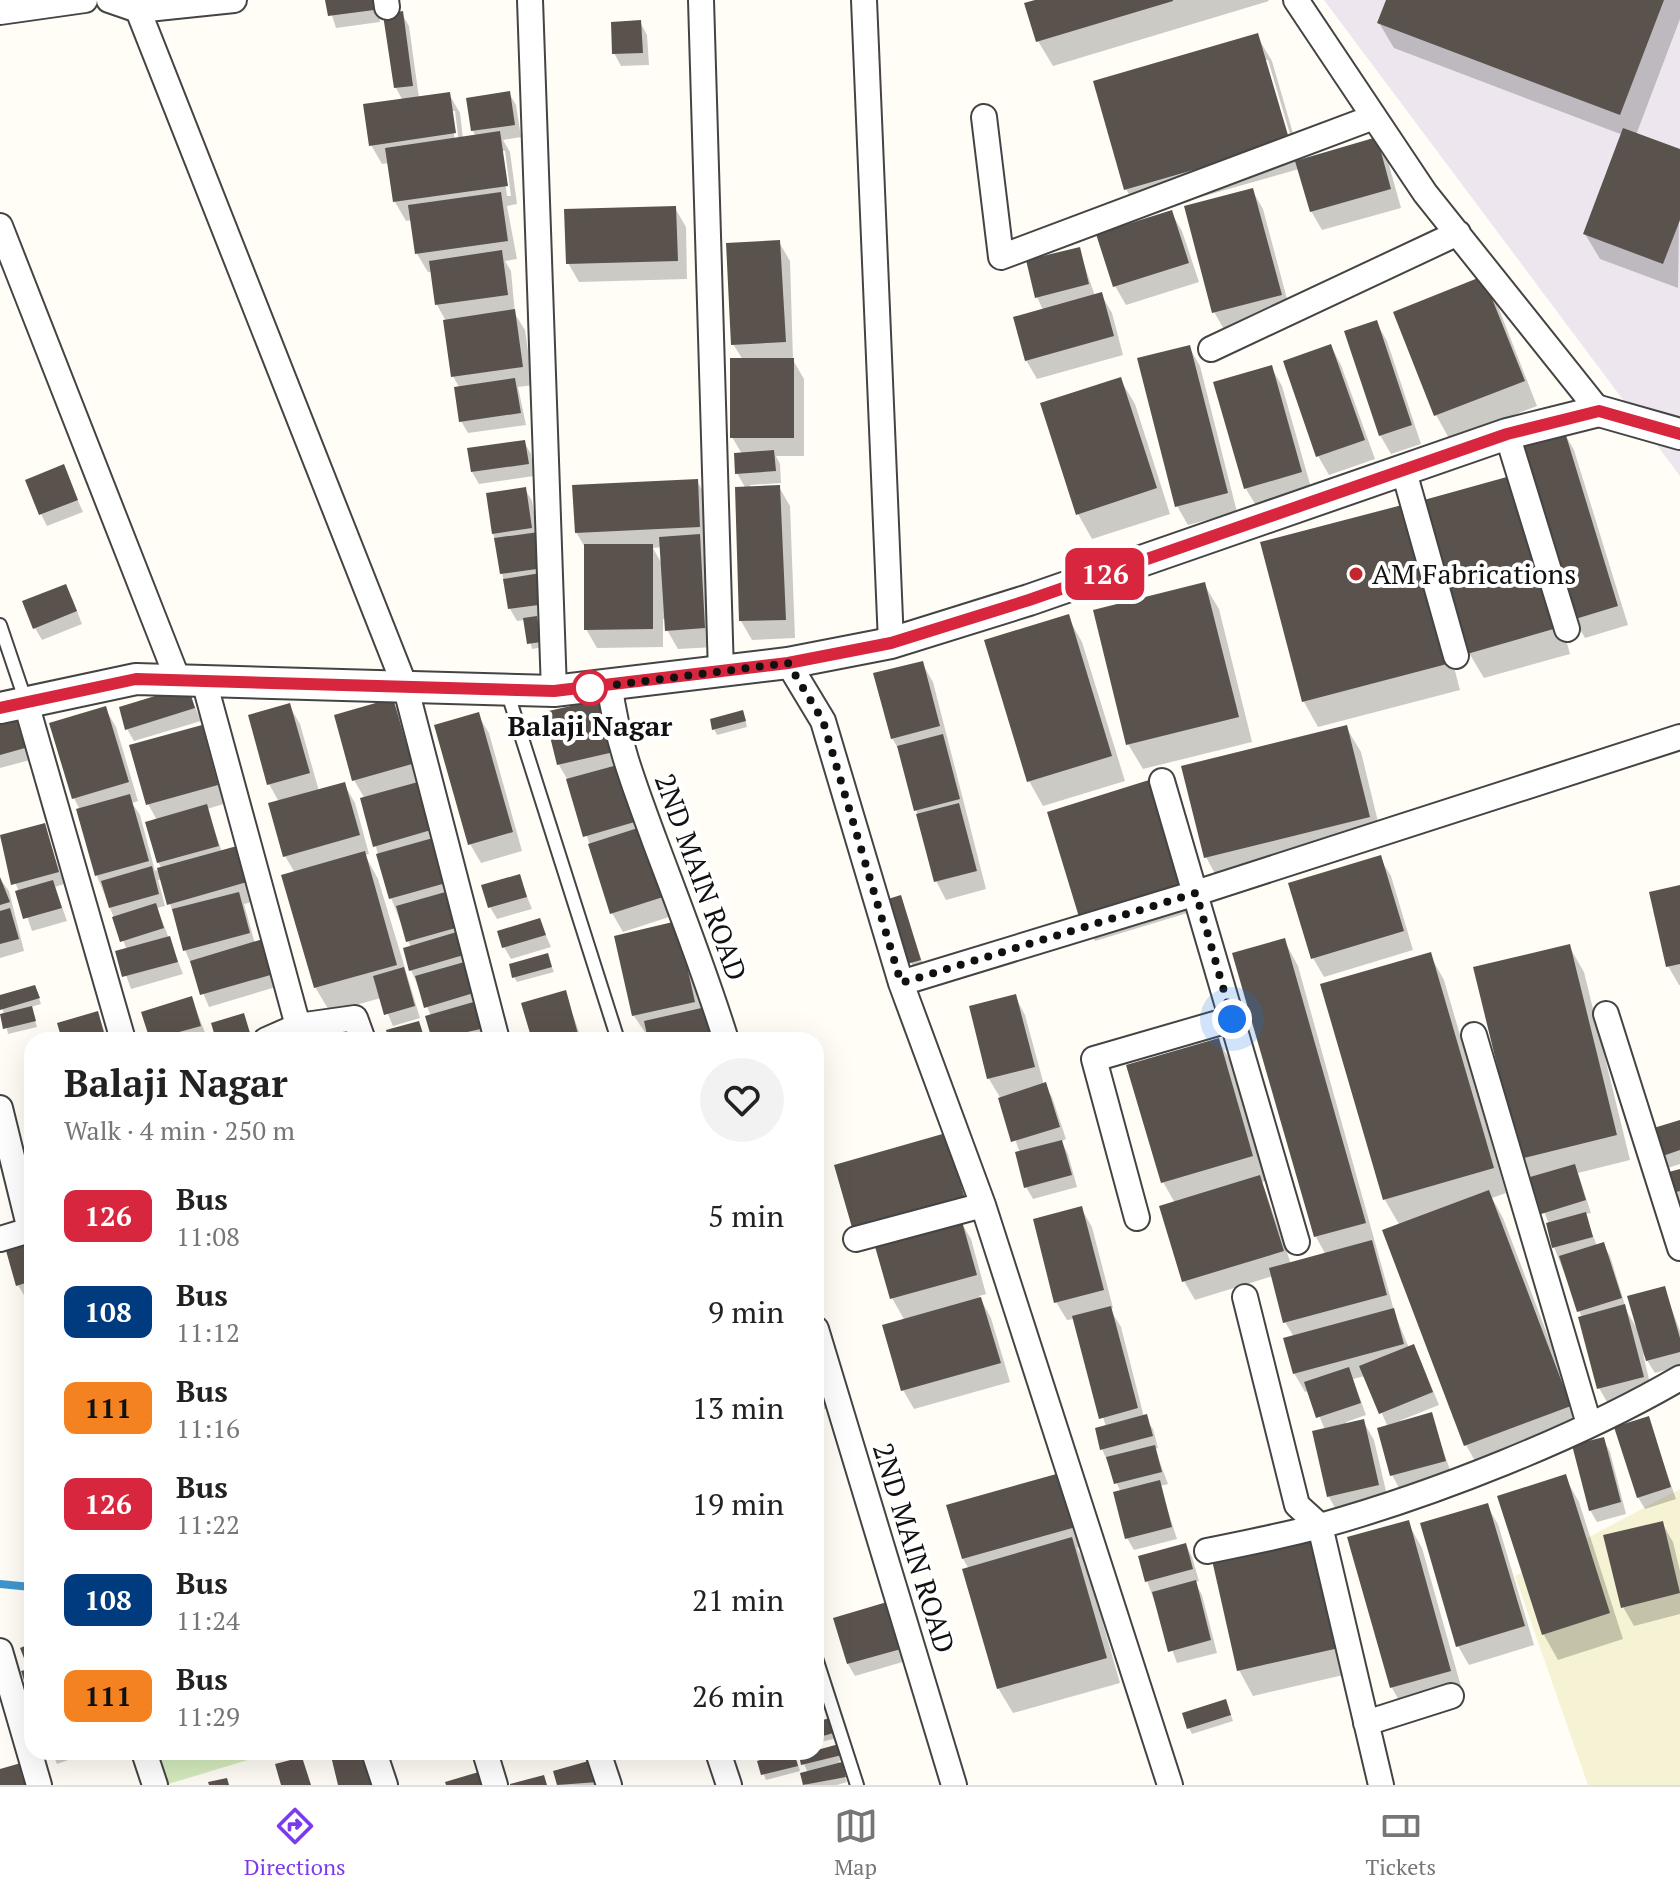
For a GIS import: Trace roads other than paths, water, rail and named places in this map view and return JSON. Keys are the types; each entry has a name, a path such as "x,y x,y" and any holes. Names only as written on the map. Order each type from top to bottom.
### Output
{"street":[{"path":"0,12 85,0"},
{"path":"109,0 138,10 234,0"},
{"path":"530,0 554,691"},
{"path":"701,0 721,673"},
{"path":"864,0 891,643"},
{"path":"1296,0 1425,193 1599,411"},
{"path":"138,10 406,689 495,1032"},
{"path":"984,117 1001,257 1374,117"},
{"path":"0,226 191,681 298,1026"},
{"path":"1211,349 1458,233"},
{"path":"120,1032 13,705 136,679 554,691 610,687 788,663 891,643 1029,600 1507,434 1599,411 1680,434"},
{"path":"1507,434 1567,629"},
{"path":"1403,468 1456,656"},
{"path":"788,663 823,721 901,983 983,1205 1170,1785"},
{"name":"2ND MAIN ROAD","path":"610,687 613,711 636,790 703,966 724,1032"},
{"path":"901,983 1196,893 1680,737"},
{"path":"1162,781 1297,1242"},
{"path":"1606,1014 1680,1248"},
{"path":"284,1032 298,1026 355,1018 360,1032"},
{"path":"1137,1218 1094,1059 1232,1019"},
{"path":"1474,1035 1589,1424"},
{"path":"0,1108 24,1206"},
{"path":"856,1239 983,1205"},
{"path":"0,1239 24,1232"},
{"path":"1245,1297 1297,1505 1320,1526 1381,1785"},
{"name":"2ND MAIN ROAD","path":"824,1355 954,1785"},
{"path":"1207,1551 1320,1526 1448,1484 1589,1424 1680,1378"},
{"path":"0,1651 24,1733"},
{"path":"1366,1723 1451,1696"},
{"path":"32,1760 39,1785"},
{"path":"147,1760 155,1785"},
{"path":"377,1760 385,1785"},
{"path":"487,1760 495,1785"},
{"path":"601,1760 609,1785"},
{"path":"721,1760 729,1785"}],"lane":[{"path":"0,625 13,705"},
{"path":"507,691 615,1032"},
{"path":"824,1683 857,1785"}],"waterway":[{"path":"0,1584 24,1586"}],"place":[{"name":"AM Fabrications","path":"1356,574"},
{"name":"Balaji Nagar","path":"590,688"}]}
